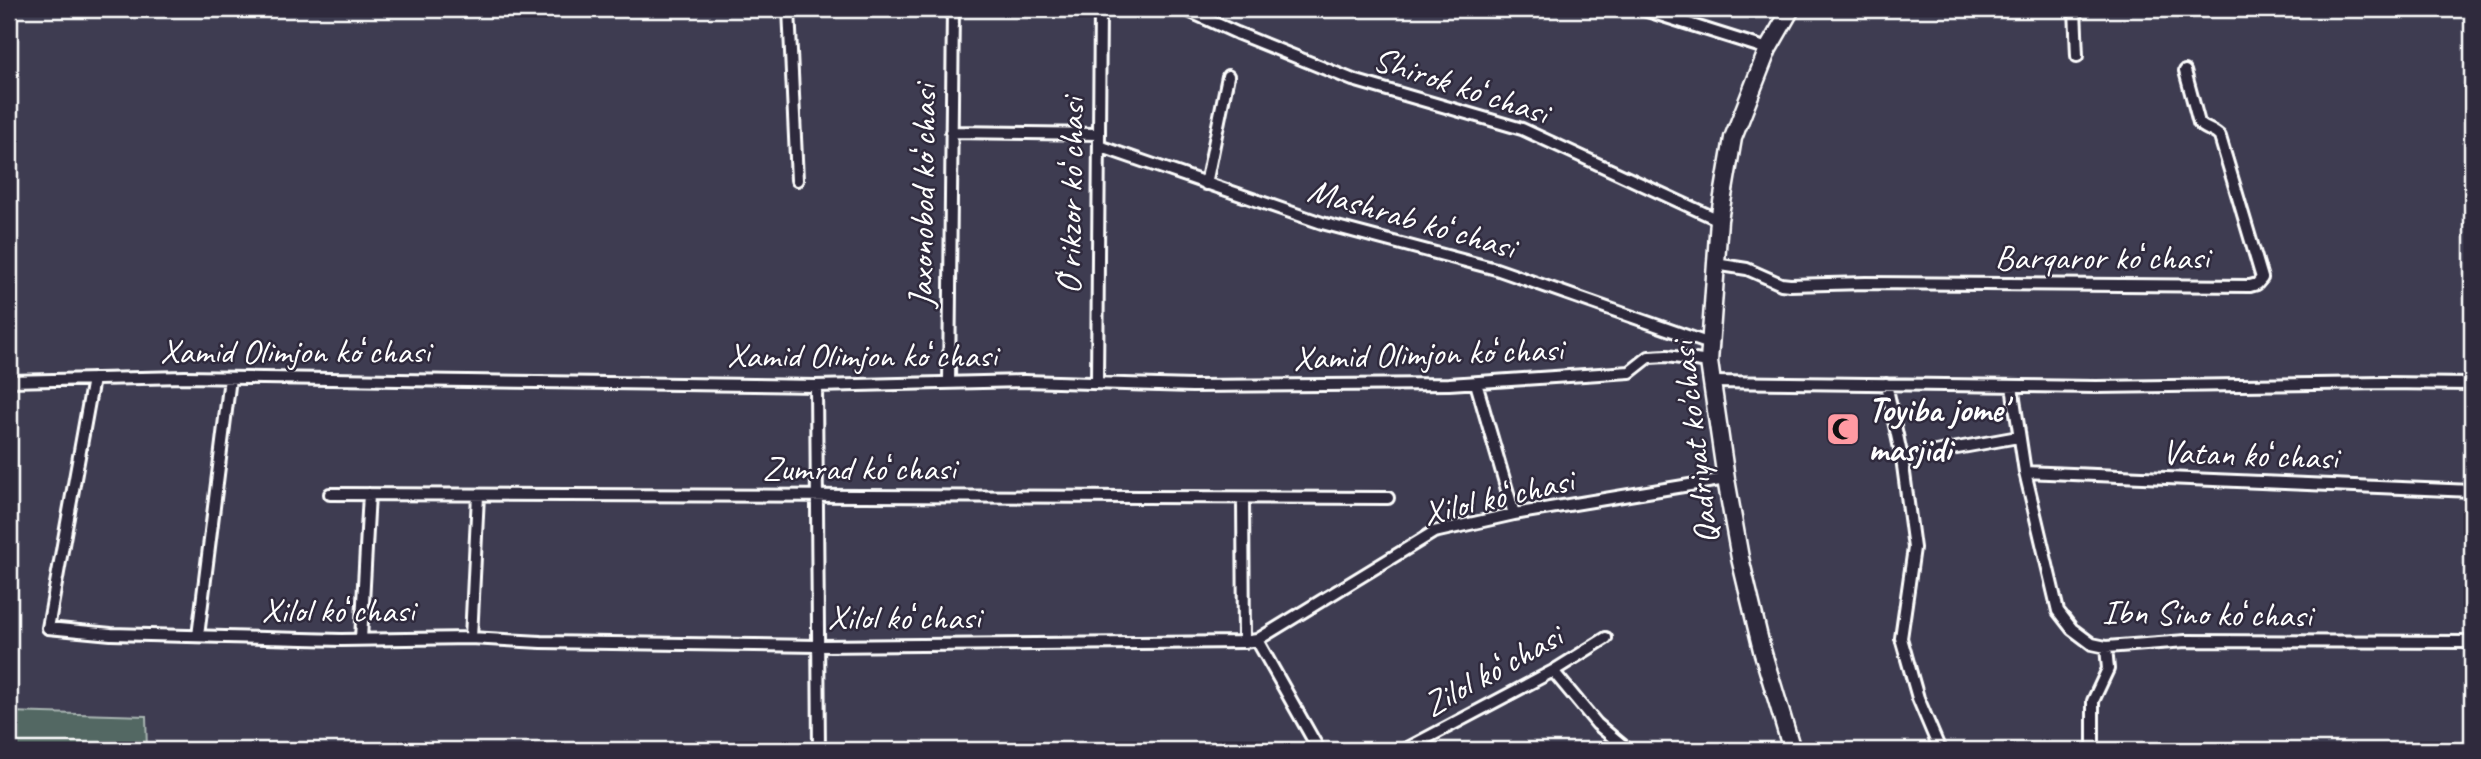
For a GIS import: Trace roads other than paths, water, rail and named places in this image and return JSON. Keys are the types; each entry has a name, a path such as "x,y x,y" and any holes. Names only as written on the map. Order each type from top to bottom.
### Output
{"street":[{"path":"789,9 797,180"},
{"name":"Jaxonobod koʻchasi","path":"949,383 953,9"},
{"name":"Oʻrikzor koʻchasi","path":"1097,383 1100,9"},
{"name":"Shirok koʻchasi","path":"1184,9 1353,80 1521,128 1719,220"},
{"path":"1641,9 1768,49"},
{"name":"Qadriyat ko'chasi","path":"1791,9 1768,49 1733,138 1719,220 1709,362 1740,558 1762,650 1792,750"},
{"path":"2075,9 2077,56"},
{"name":"Barqaror koʻchasi","path":"1715,264 1747,269 1790,285 2257,284 2262,278 2220,137 2217,132 2203,128 2199,123 2185,71"},
{"path":"1206,184 1228,76"},
{"name":"Mashrab koʻchasi","path":"951,132 1099,140 1206,184 1322,223 1496,269 1710,344"},
{"name":"Xamid Olimjon koʻchasi","path":"9,381 230,377 816,386 949,383 1192,386 1476,383 1630,372 1649,357 1667,355 1709,362"},
{"path":"198,636 230,377"},
{"name":"Xilol koʻchasi","path":"93,379 48,628 111,634 361,639 471,638 541,642 818,646 1244,642 1257,640 1434,532 1514,514 1726,479"},
{"path":"1711,382 2012,386 2472,384"},
{"path":"1476,383 1514,514"},
{"path":"1886,384 1902,458 1914,548 1901,638 1918,698 1940,750"},
{"path":"816,386 819,750"},
{"name":"Ibn Sino koʻchasi","path":"2012,386 2025,472 2059,611 2072,629 2092,644 2106,647 2186,641 2472,642"},
{"path":"1902,458 2018,438"},
{"name":"Vatan koʻchasi","path":"2025,472 2472,491"},
{"name":"Zumrad koʻchasi","path":"330,494 1388,498"},
{"path":"361,639 369,494"},
{"path":"471,638 478,495"},
{"path":"1243,498 1244,642"},
{"name":"Zilol koʻchasi","path":"1404,750 1553,671 1606,638"},
{"path":"1257,640 1319,750"},
{"path":"2093,750 2093,701 2108,669 2106,647"},
{"path":"1553,671 1597,724 1628,750"}],"place":[{"name":"Toyiba jome' masjidi","path":"1843,429"}]}
